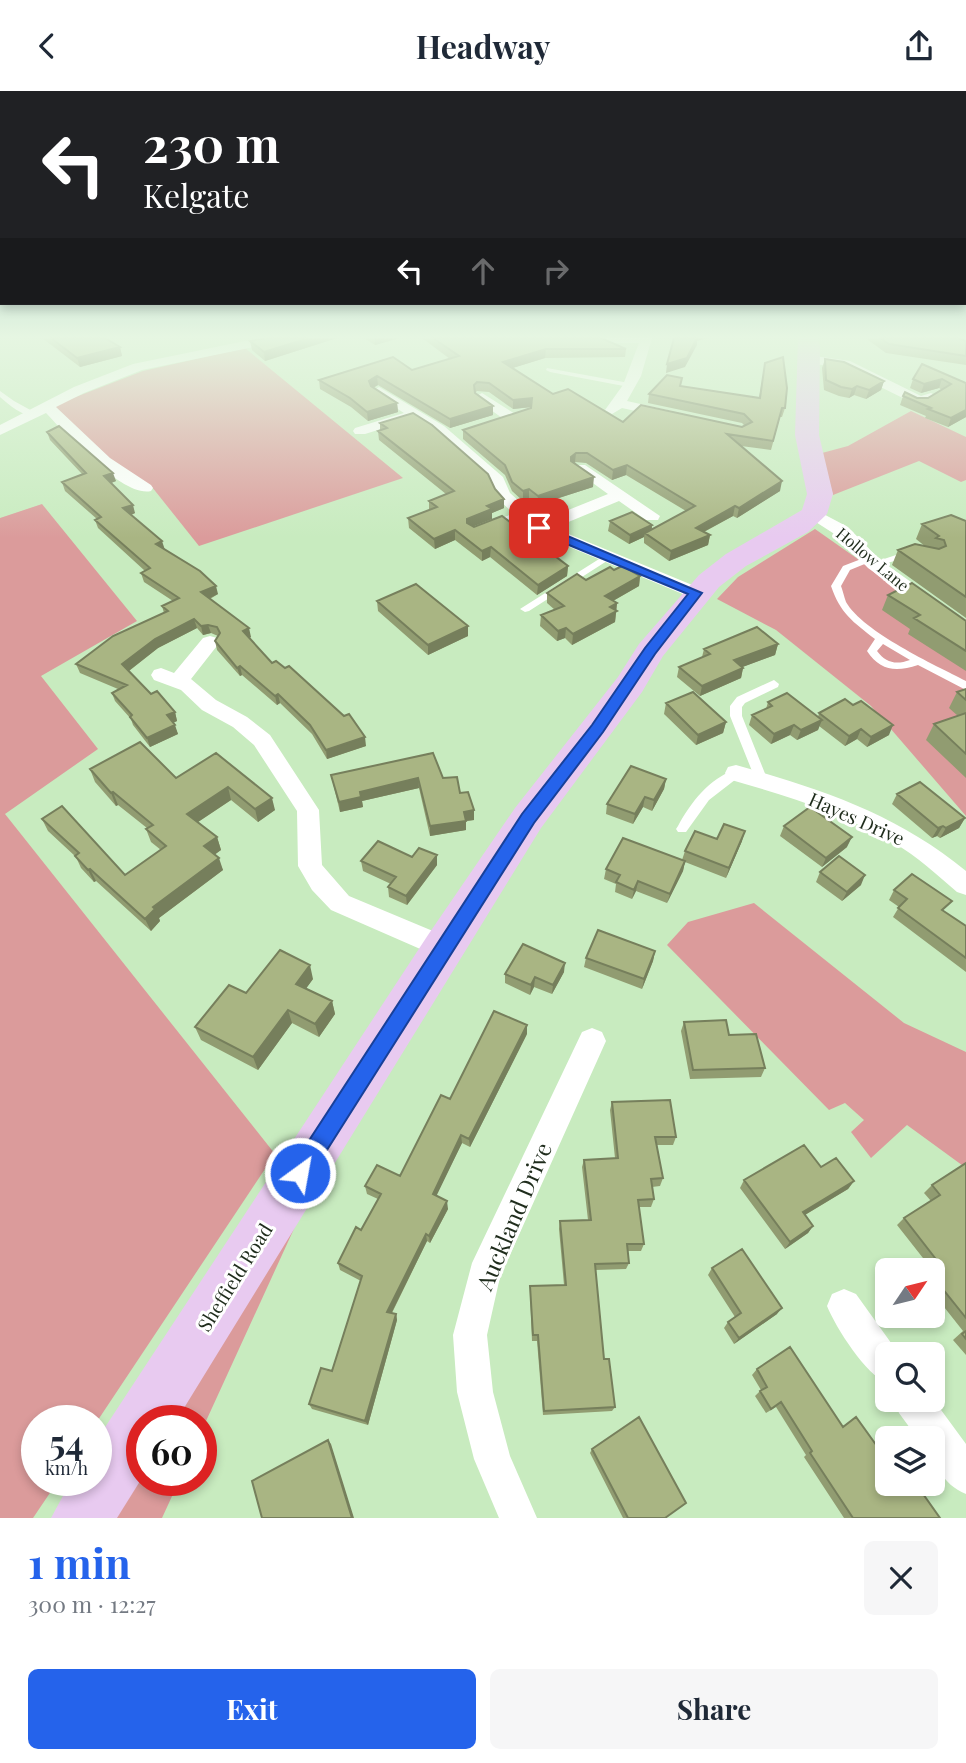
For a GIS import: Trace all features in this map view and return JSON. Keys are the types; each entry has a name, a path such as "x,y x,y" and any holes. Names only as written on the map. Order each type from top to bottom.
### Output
{"main road":[{"path":"807,405 807,435 820,494 814,514"},
{"name":"Sheffield Road","path":"154,1405 443,947 528,818 606,717 650,651 696,593 736,560 799,526 814,514"},
{"name":"Sheffield Road","path":"82,1518 126,1449"}],"street":[{"path":"0,431 50,405"},
{"path":"400,405 453,435 496,480 503,495 539,528 696,593"},
{"path":"489,405 503,419 525,412"},
{"path":"616,405 681,417"},
{"path":"47,406 99,458 128,480 145,488"},
{"path":"360,431 415,414"},
{"path":"580,468 652,516"},
{"path":"539,528 619,495"},
{"name":"Hollow Lane","path":"814,514 842,531 872,561 966,629"},
{"path":"210,642 170,678 209,705 240,722 262,740 308,810 312,838 310,866 329,892 340,903 443,947"},
{"name":"Hayes Drive","path":"736,773 832,805 894,831 932,856 966,885"},
{"name":"Auckland Drive","path":"517,1518 492,1459 475,1392 470,1335 484,1275 592,1041"},
{"path":"844,1306 875,1349"},
{"path":"921,1412 966,1475"}],"lane":[{"path":"14,405 31,414"},
{"path":"485,527 521,513"},
{"path":"921,557 909,554 872,561 844,571 837,590 847,611 881,639 966,686"},
{"path":"525,608 607,557"},
{"path":"881,639 872,651 884,665 896,667 918,661"},
{"path":"762,781 736,716 736,706 741,700 774,684"},
{"path":"682,829 696,802 711,788 736,773"}],"shaded area":[{"path":"55,405 314,405 403,478 199,546 152,487 100,452 54,408"},
{"path":"911,411 966,437 966,480 961,482 919,461 833,495 822,453 848,446"},
{"path":"42,504 137,621 41,676 98,749 5,814 275,1154 108,1405 21,1405 21,1496 48,1496 33,1518 0,1518 0,518"},
{"path":"815,529 966,635 966,816 871,706 776,630 717,599 738,577"},
{"path":"754,903 904,1023 966,1052 966,1168 907,1125 871,1158 851,1132 864,1120 845,1103 829,1110 667,945 688,922"},
{"path":"309,1196 213,1405 177,1405"},
{"path":"126,1490 126,1496 172,1496 162,1518 109,1518"}],"building":[{"path":"358,405 392,405 367,412"},
{"path":"426,405 493,406 450,419"},
{"path":"531,405 594,405 623,422 641,405 742,427 752,422 744,414 699,405 785,405 773,441 727,434 782,481 739,508 735,506 696,528 710,535 671,551 645,533 695,506 627,465 613,470 587,453 576,453 571,457 571,461 594,477 538,496 529,489 523,491 512,482 505,465 463,430 531,408"},
{"path":"923,405 966,405 966,410 951,418 928,409 931,408"},
{"path":"413,413 432,425 488,474 495,489 504,499 487,506 492,509 467,519 467,523 474,527 502,516 568,566 538,585 491,547 482,551 455,530 434,539 408,518 437,507 429,501 454,491 378,431 387,428 380,423"},
{"path":"59,426 113,473 104,476 133,505 123,508 162,541 156,544 200,571 216,586 201,592 249,628 243,631 272,663 276,661 285,668 289,666 344,716 349,714 365,737 326,750 310,725 278,694 275,696 240,666 237,668 215,641 220,633 217,627 201,626 194,619 155,639 122,664 151,694 157,691 175,712 167,715 175,725 147,738 130,717 132,715 112,693 127,685 76,664 113,636 168,611 162,606 179,598 141,573 150,568 95,520 101,517 62,482 86,473 47,432"},
{"path":"632,512 652,525 630,535 610,521"},
{"path":"951,515 966,521 966,597 898,550 915,544 939,549 946,546 944,540 936,538 939,536 922,524"},
{"path":"622,566 640,576 605,596 617,603 610,607 617,611 573,634 566,628 558,631 541,615 564,606 547,593 577,574 586,580 610,567 614,570"},
{"path":"912,583 966,621 966,651 914,618 920,615 888,595"},
{"path":"416,584 468,626 428,645 377,601"},
{"path":"757,627 778,644 734,660 743,668 702,686 679,667 710,654 704,649"},
{"path":"966,689 966,700 957,692"},
{"path":"693,692 726,722 698,735 666,703"},
{"path":"787,693 822,720 801,730 794,725 774,734 752,715 772,706 768,702"},
{"path":"845,699 853,705 861,701 893,725 871,737 861,729 849,736 819,713"},
{"path":"966,713 966,754 934,724"},
{"path":"140,742 176,778 216,753 272,798 255,809 228,787 187,814 217,837 204,846 219,858 153,907 155,909 145,919 88,870 75,856 79,853 42,819 62,806 125,875 166,846 146,829 153,825 111,793 90,769"},
{"path":"433,753 443,778 457,777 460,793 468,792 474,810 464,812 466,821 430,826 418,778 360,792 361,797 339,802 331,775"},
{"path":"631,766 666,779 654,800 645,797 635,814 607,804"},
{"path":"920,782 965,818 946,828 938,828 897,794"},
{"path":"810,807 852,837 826,858 784,826"},
{"path":"724,824 745,831 729,868 685,851 695,831 717,839"},
{"path":"623,838 685,861 670,894 638,881 634,890 616,882 620,875 606,869"},
{"path":"378,841 412,857 419,848 437,855 406,896 388,887 396,877 361,861"},
{"path":"839,856 865,875 847,892 820,872"},
{"path":"912,874 952,901 942,910 966,926 966,958 898,908 907,899 894,890"},
{"path":"598,930 655,951 644,979 586,958"},
{"path":"523,944 565,963 553,985 535,977 531,985 505,974"},
{"path":"280,950 310,965 296,984 332,1001 315,1024 288,1010 253,1057 195,1027 229,985 246,993"},
{"path":"494,1011 527,1025 469,1139 461,1135 433,1194 447,1201 429,1236 426,1234 387,1312 396,1314 365,1421 309,1404 321,1368 332,1371 362,1276 338,1263 356,1227 361,1230 381,1194 365,1186 377,1165 400,1176 441,1095 450,1099"},
{"path":"726,1020 729,1035 756,1034 765,1068 693,1070 684,1022"},
{"path":"670,1100 676,1137 655,1137 663,1178 651,1179 654,1199 638,1200 644,1244 627,1244 629,1263 595,1264 604,1359 609,1359 615,1407 544,1411 538,1335 533,1335 530,1286 566,1285 560,1221 591,1220 584,1160 618,1158 612,1102"},
{"path":"804,1145 821,1167 836,1158 854,1181 803,1212 813,1226 790,1242 744,1180"},
{"path":"966,1163 966,1318 945,1292 945,1258 935,1258 904,1218 940,1195 932,1185"},
{"path":"742,1249 782,1308 739,1338 728,1322 741,1313 712,1268"},
{"path":"790,1347 843,1427 856,1417 875,1443 875,1496 924,1496 940,1518 853,1518 810,1453 812,1451 781,1402 771,1409 760,1391 767,1387 757,1369"},
{"path":"639,1417 686,1503 665,1518 628,1518 592,1449"},
{"path":"328,1440 352,1518 262,1518 252,1481"}],"route":[{"path":"300,1173 528,818 598,728 650,651 696,593 539,528"}]}
